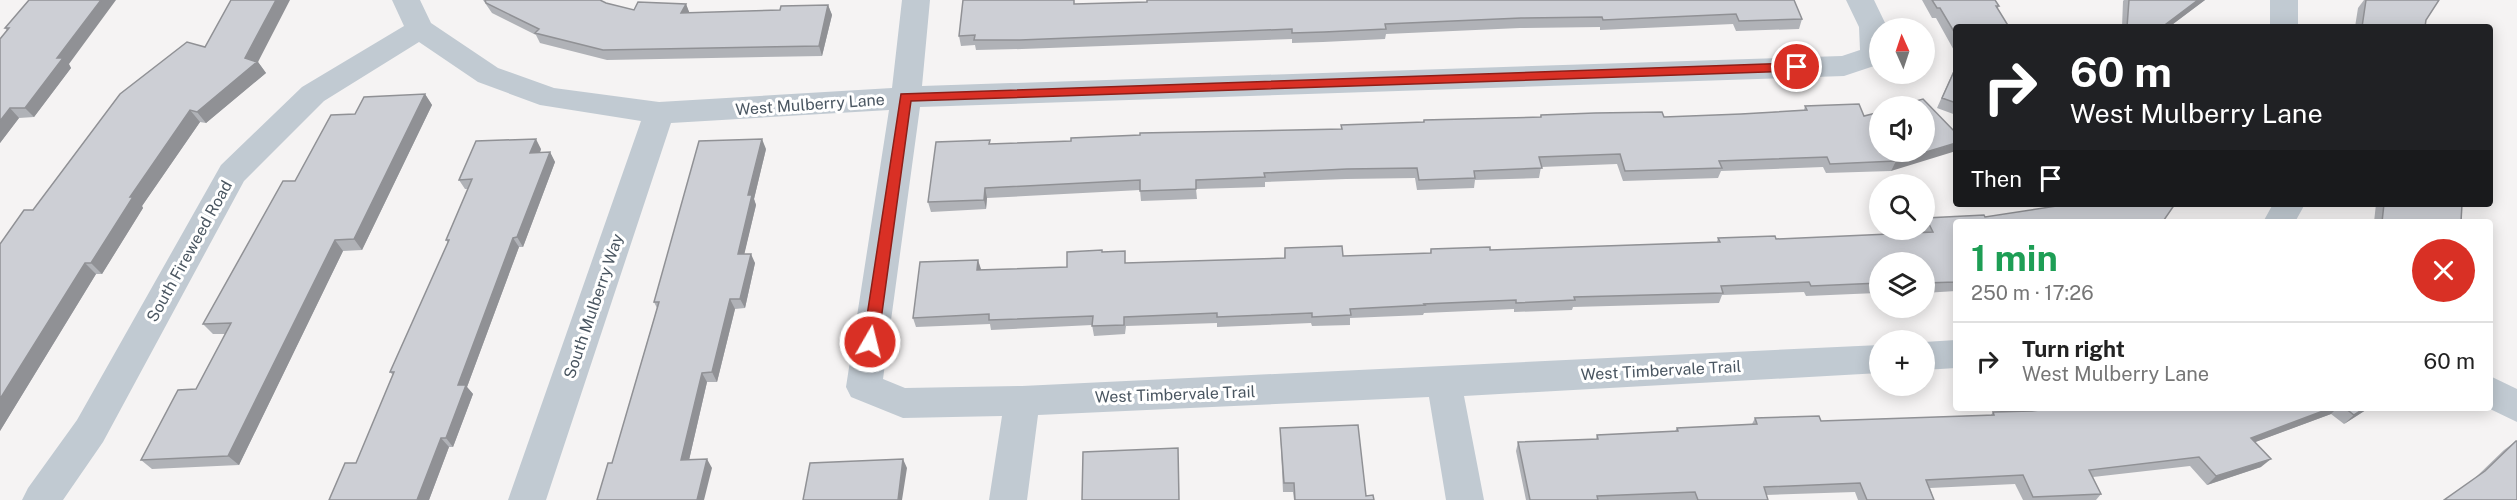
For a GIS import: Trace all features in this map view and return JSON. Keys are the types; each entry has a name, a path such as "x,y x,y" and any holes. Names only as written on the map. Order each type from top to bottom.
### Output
{"street":[{"name":"West Timbervale Trail","path":"916,0 906,97 864,387 903,403 1022,401 1444,382 1869,359"},
{"name":"West Mulberry Lane","path":"413,14 488,75 551,98 659,113 876,101 906,97 1844,66 1875,55 1874,27 1860,0"},
{"path":"2284,0 2284,24"},
{"name":"South Fireweed Road","path":"41,500 90,430 232,173 313,94 413,14"},
{"name":"South Mulberry Way","path":"527,500 659,113"},
{"path":"1935,355 1953,354"},
{"path":"1444,382 1465,500"},
{"path":"2493,393 2517,407"},
{"path":"1008,500 1022,401"}],"building":[{"path":"29,0 101,0 57,58 63,58 25,108 10,108 0,121 0,39 9,28 5,28"},
{"path":"231,0 276,0 245,58 257,62 197,112 190,110 130,197 133,197 91,263 85,263 0,399 0,244 24,210 33,210 120,94 187,42 205,47"},
{"path":"485,0 600,0 634,10 638,2 686,4 681,13 780,10 781,6 828,5 819,46 603,50 535,33 539,29 486,3"},
{"path":"963,0 1074,0 1074,4 1147,2 1147,0 1794,0 1802,19 1739,21 1736,14 1603,20 1602,17 1521,18 1385,24 1386,29 1324,32 1292,33 1292,29 974,40 975,35 959,36"},
{"path":"1932,0 1995,0 1999,6 1996,6 2007,24 1953,24 1953,30 1940,8 1937,8"},
{"path":"2129,0 2198,0 2166,24 2127,24"},
{"path":"2366,0 2439,0 2425,24 2362,24"},
{"path":"1953,74 1953,102 1942,98"},
{"path":"425,94 354,239 335,240 228,456 141,460 178,390 196,389 231,323 203,324 283,181 295,181 331,115 355,114 364,97"},
{"path":"1859,104 1864,116 1869,115 1869,162 1874,162 1830,164 1827,157 1719,161 1722,168 1625,171 1620,154 1539,157 1542,168 1474,171 1475,178 1419,180 1417,168 1347,169 1264,173 1265,177 1196,180 1196,189 1140,191 1140,180 985,188 984,200 928,202 936,142 990,140 989,144 1071,141 1071,138 1140,135 1140,133 1342,129 1341,125 1595,113 1662,112 1664,117 1741,114 1807,110 1805,106"},
{"path":"1935,111 1953,130 1953,144 1935,149"},
{"path":"536,139 530,153 550,152 517,237 513,238 458,385 466,385 446,438 441,438 417,500 329,500 345,463 356,463 394,372 390,372 449,240 446,240 472,179 459,180 476,141"},
{"path":"762,139 748,195 752,195 738,254 751,254 740,299 730,299 712,372 702,373 681,460 707,459 697,500 597,500 608,463 612,463 659,302 654,302 699,141"},
{"path":"2050,207 2173,207 2165,219 1953,219 1953,282 1935,283 1935,252 1869,252 1869,283 1811,286 1809,282 1721,286 1723,293 1574,297 1575,300 1516,303 1516,300 1424,304 1350,309 1351,315 1312,317 1312,313 1217,317 1217,313 1124,317 1124,325 1092,326 1093,316 989,320 989,314 913,318 920,262 978,260 977,270 1067,267 1067,252 1102,250 1102,252 1125,251 1125,263 1285,258 1285,248 1342,246 1343,256 1431,253 1431,249 1490,247 1490,250 1720,242 1718,238 1775,236 1776,239 1869,235 1869,240 1935,240 1935,218 1984,215 1985,217"},
{"path":"2384,207 2462,207 2461,219 2382,219"},
{"path":"2323,411 2251,438 2271,459 2216,476 2199,457 2089,470 2101,494 2033,497 2023,475 1926,480 1934,500 1867,500 1860,483 1764,487 1768,500 1698,500 1695,492 1597,496 1598,500 1530,500 1518,442 1598,439 1597,435 1757,424 1755,418 1819,416 1821,421 1994,415 1993,412"},
{"path":"2349,411 2360,411 2354,415"},
{"path":"1358,425 1366,496 1373,495 1374,500 1295,500 1294,483 1284,483 1280,428"},
{"path":"2516,441 2517,500 2444,500 2485,471"},
{"path":"1178,448 1179,500 1082,500 1083,452"},
{"path":"903,459 898,500 803,500 810,463"}],"route":[{"path":"870,342 906,97 1797,67"}]}
